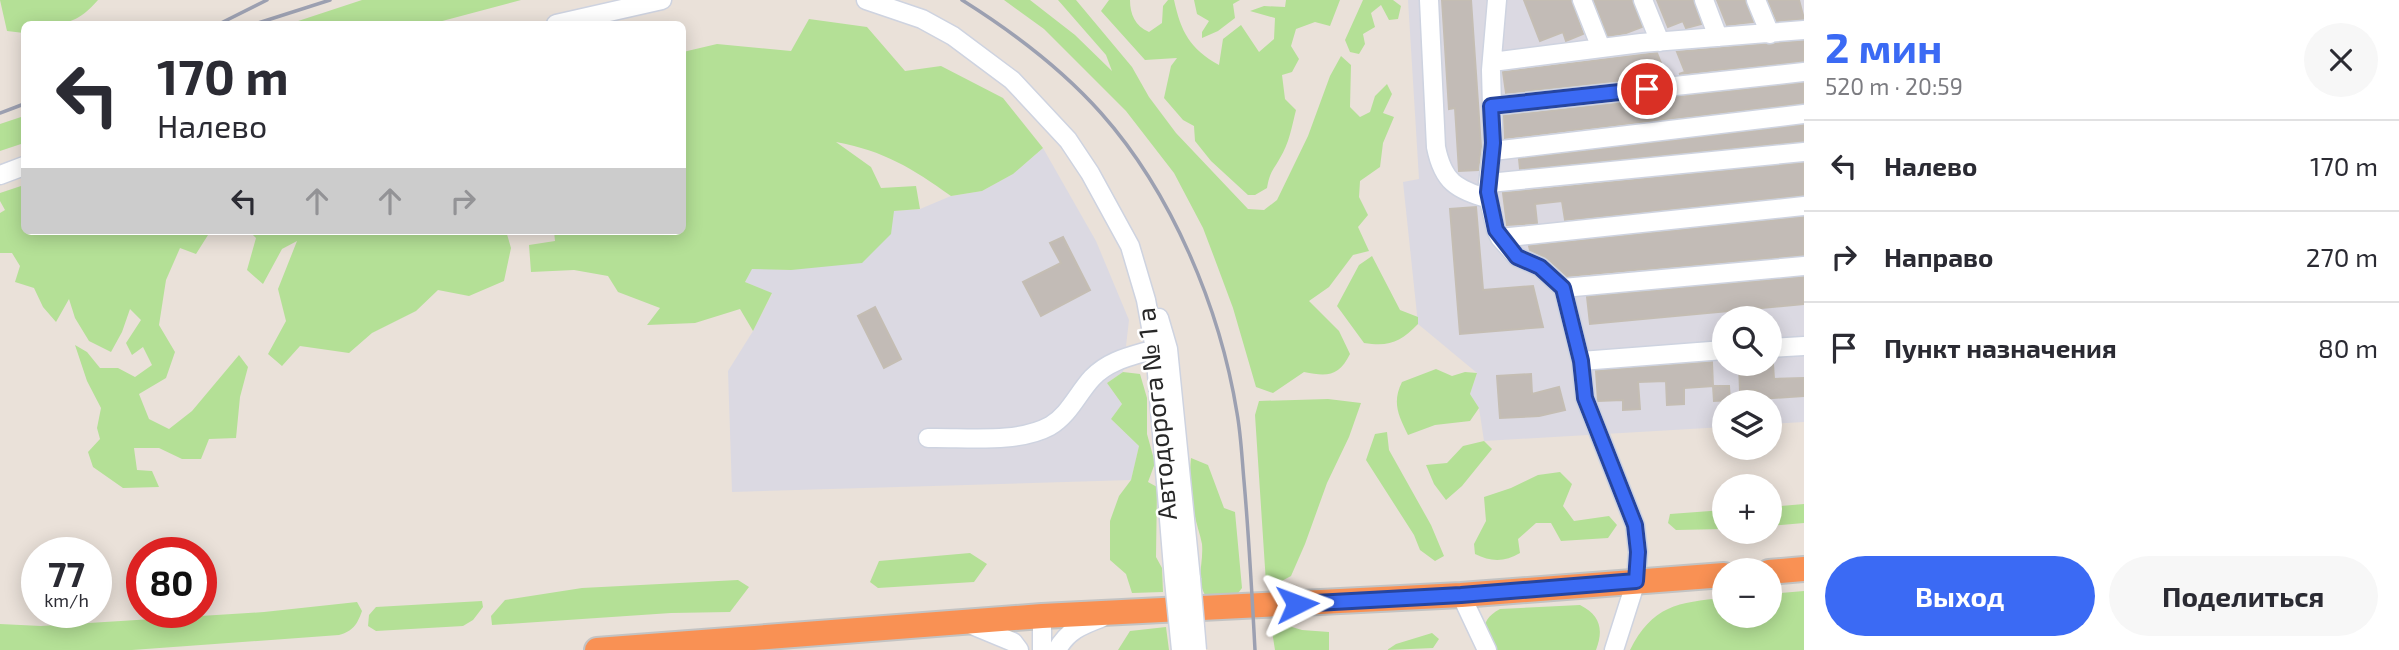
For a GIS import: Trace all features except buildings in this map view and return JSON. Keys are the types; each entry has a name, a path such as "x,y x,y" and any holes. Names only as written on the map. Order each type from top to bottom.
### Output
{"highway":[{"path":"1782,571 1804,569"},
{"path":"597,650 1042,616 1461,595 1712,576"}],"street":[{"path":"568,21 662,0"},
{"name":"Автодорога № 1 а","path":"866,0 922,19 953,36 1012,80 1068,140 1090,173 1130,247 1146,300 1183,580"},
{"path":"1429,0 1436,147 1444,174 1455,184 1489,191 1804,152"},
{"path":"1497,0 1492,62 1493,150 1489,191 1496,230 1517,257 1540,267 1563,288 1581,361 1585,398 1635,525 1638,552 1636,581 1614,650"},
{"path":"1582,0 1601,48"},
{"path":"1643,0 1660,42"},
{"path":"1703,0 1718,37"},
{"path":"1756,0 1770,34"},
{"path":"1492,62 1601,48 1804,30"},
{"path":"1491,106 1804,72"},
{"path":"1493,150 1804,114"},
{"path":"0,175 21,167"},
{"path":"1500,237 1804,206"},
{"path":"1130,247 1153,300 1168,349 1183,580 1181,650"},
{"path":"1563,288 1804,266"},
{"path":"1782,347 1804,346"},
{"path":"928,438 1020,436 1051,425 1074,404 1092,378 1112,362 1154,349"},
{"path":"1581,361 1712,351"},
{"path":"1183,580 1197,650"},
{"path":"1461,595 1487,650"},
{"path":"1057,650 1062,641 1078,626 1113,614"},
{"path":"1042,616 1042,650"},
{"path":"964,622 1013,642 1019,650"}],"shaded area":[{"path":"1408,0 1804,0 1804,422 1782,423 1782,390 1712,390 1712,428 1484,441 1479,408 1470,394 1477,373 1418,324 1403,182 1419,179"},
{"path":"1043,148 1096,241 1129,320 1123,372 1107,383 1122,404 1111,419 1139,446 1131,480 732,492 728,371 772,294 745,282 752,268 791,270 894,211 920,209 951,196 982,191 1013,174"}],"green space":[{"path":"0,0 98,0 73,20 21,21 21,33 7,31"},
{"path":"362,0 521,0 442,21 298,21"},
{"path":"1004,0 1030,0 1075,35 1112,71 1106,55 1058,0 1076,0 1132,67 1149,97 1176,133 1248,209 1264,210 1277,200 1308,136 1330,76 1341,56 1351,65 1350,107 1360,117 1370,112 1375,96 1387,84 1392,94 1383,113 1394,117 1383,143 1380,167 1360,181 1359,197 1368,215 1358,227 1369,251 1353,255 1329,287 1309,301 1339,331 1350,354 1342,367 1326,374 1304,372 1273,393 1256,387 1233,308 1203,228 1174,173 1126,111 1044,29"},
{"path":"1109,0 1130,0 1134,19 1149,32 1162,23 1163,6 1168,0 1174,0 1188,38 1201,53 1219,65 1223,39 1241,25 1259,52 1274,39 1275,18 1250,11 1264,6 1285,7 1286,0 1340,0 1330,26 1315,22 1296,29 1291,46 1299,59 1292,72 1282,75 1285,99 1296,110 1288,141 1270,175 1267,188 1255,195 1248,195 1211,161 1195,141 1194,126 1183,120 1164,98 1171,66 1177,58 1145,60 1101,11"},
{"path":"1194,0 1240,0 1233,4 1235,18 1218,31 1202,38 1202,32 1209,21 1197,14"},
{"path":"1363,0 1393,0 1401,6 1398,19 1389,20 1381,5 1371,13 1375,27 1363,34 1365,44 1359,54 1350,52 1345,40"},
{"path":"809,19 867,27 905,71 941,66 1003,98 1043,148 1013,174 982,191 951,196 897,162 869,150 836,142 871,167 881,188 916,186 920,209 894,211 891,234 862,263 791,270 752,269 745,282 772,293 753,331 740,309 695,323 647,325 660,308 618,292 608,276 574,270 531,272 529,245 555,241 554,235 686,235 686,51 717,44 791,51"},
{"path":"21,117 21,144 0,151 0,124"},
{"path":"21,186 21,235 208,235 196,254 180,248 166,280 159,325 175,352 166,378 139,394 149,419 169,429 192,411 239,355 248,367 240,397 236,438 209,439 201,459 182,459 159,448 134,448 137,470 152,471 159,487 123,488 93,467 88,452 100,439 97,428 101,408 87,381 75,345 87,352 100,368 118,368 135,377 152,365 143,347 132,355 126,343 141,320 130,309 111,352 89,341 75,318 69,299 56,322 43,307 34,288 15,282 20,266 12,253 0,253 0,213 5,210 0,201 0,193"},
{"path":"253,235 507,235 511,248 504,281 469,296 438,290 416,311 372,333 349,353 300,346 282,366 268,354 286,321 278,289 297,241 282,249 263,284 247,270 256,238"},
{"path":"1372,256 1400,310 1418,317 1418,324 1394,342 1364,343 1337,306 1359,265"},
{"path":"1436,369 1452,376 1465,372 1477,373 1470,394 1479,408 1470,421 1435,425 1408,435 1397,408 1399,389 1402,382"},
{"path":"1123,372 1140,374 1147,398 1147,434 1155,463 1148,482 1157,487 1156,557 1162,568 1163,592 1132,593 1126,574 1110,560 1110,521 1119,496 1131,480 1139,446 1111,419 1122,404 1107,383"},
{"path":"1328,399 1361,403 1291,576 1278,583 1266,583 1255,415 1259,401"},
{"path":"1387,432 1389,450 1431,525 1444,556 1435,561 1420,550 1414,535 1366,460 1375,434"},
{"path":"1484,441 1492,449 1462,486 1446,500 1434,484 1426,465 1447,463 1463,446"},
{"path":"1191,458 1208,465 1224,508 1235,512 1242,588 1232,601 1210,602 1202,588 1202,544 1192,499"},
{"path":"1560,472 1572,484 1563,506 1574,521 1609,516 1617,525 1608,538 1561,541 1551,523 1536,523 1518,539 1520,553 1498,560 1475,554 1474,544 1486,521 1484,497 1538,475"},
{"path":"1804,504 1804,523 1782,525 1782,506"},
{"path":"1712,511 1712,529 1676,530 1668,523 1670,514"},
{"path":"970,553 987,564 974,582 878,588 870,582 879,561"},
{"path":"738,580 749,587 730,612 671,613 492,625 491,616 505,600 582,588"},
{"path":"1804,591 1804,650 1630,650 1638,635 1657,615 1693,602 1712,600 1712,628 1782,628 1782,593"},
{"path":"482,601 483,607 473,620 463,626 376,631 368,626 369,615 376,607"},
{"path":"357,602 362,611 354,627 339,635 132,650 0,650 0,624 21,625 21,628 112,628 112,622 126,621 126,628 217,628 217,615"},
{"path":"1580,605 1592,613 1599,623 1600,636 1596,650 1486,650 1486,622 1500,609"},
{"path":"1282,624 1302,630 1329,632 1329,650 1275,650 1271,625"},
{"path":"1166,627 1169,650 1118,650 1130,631"},
{"path":"1432,633 1439,639 1433,648 1387,650 1396,644"}],"railway":[{"path":"225,21 267,0"},
{"path":"264,21 330,0"},
{"path":"962,0 1036,52 1070,81 1101,113 1150,179 1189,254 1219,333 1237,413 1255,650"},
{"path":"0,113 21,105"}],"route":[{"path":"1297,604 1461,595 1636,581 1638,552 1635,525 1585,398 1581,361 1563,288 1540,267 1517,257 1500,237 1488,192 1493,143 1491,106 1647,89"}]}
